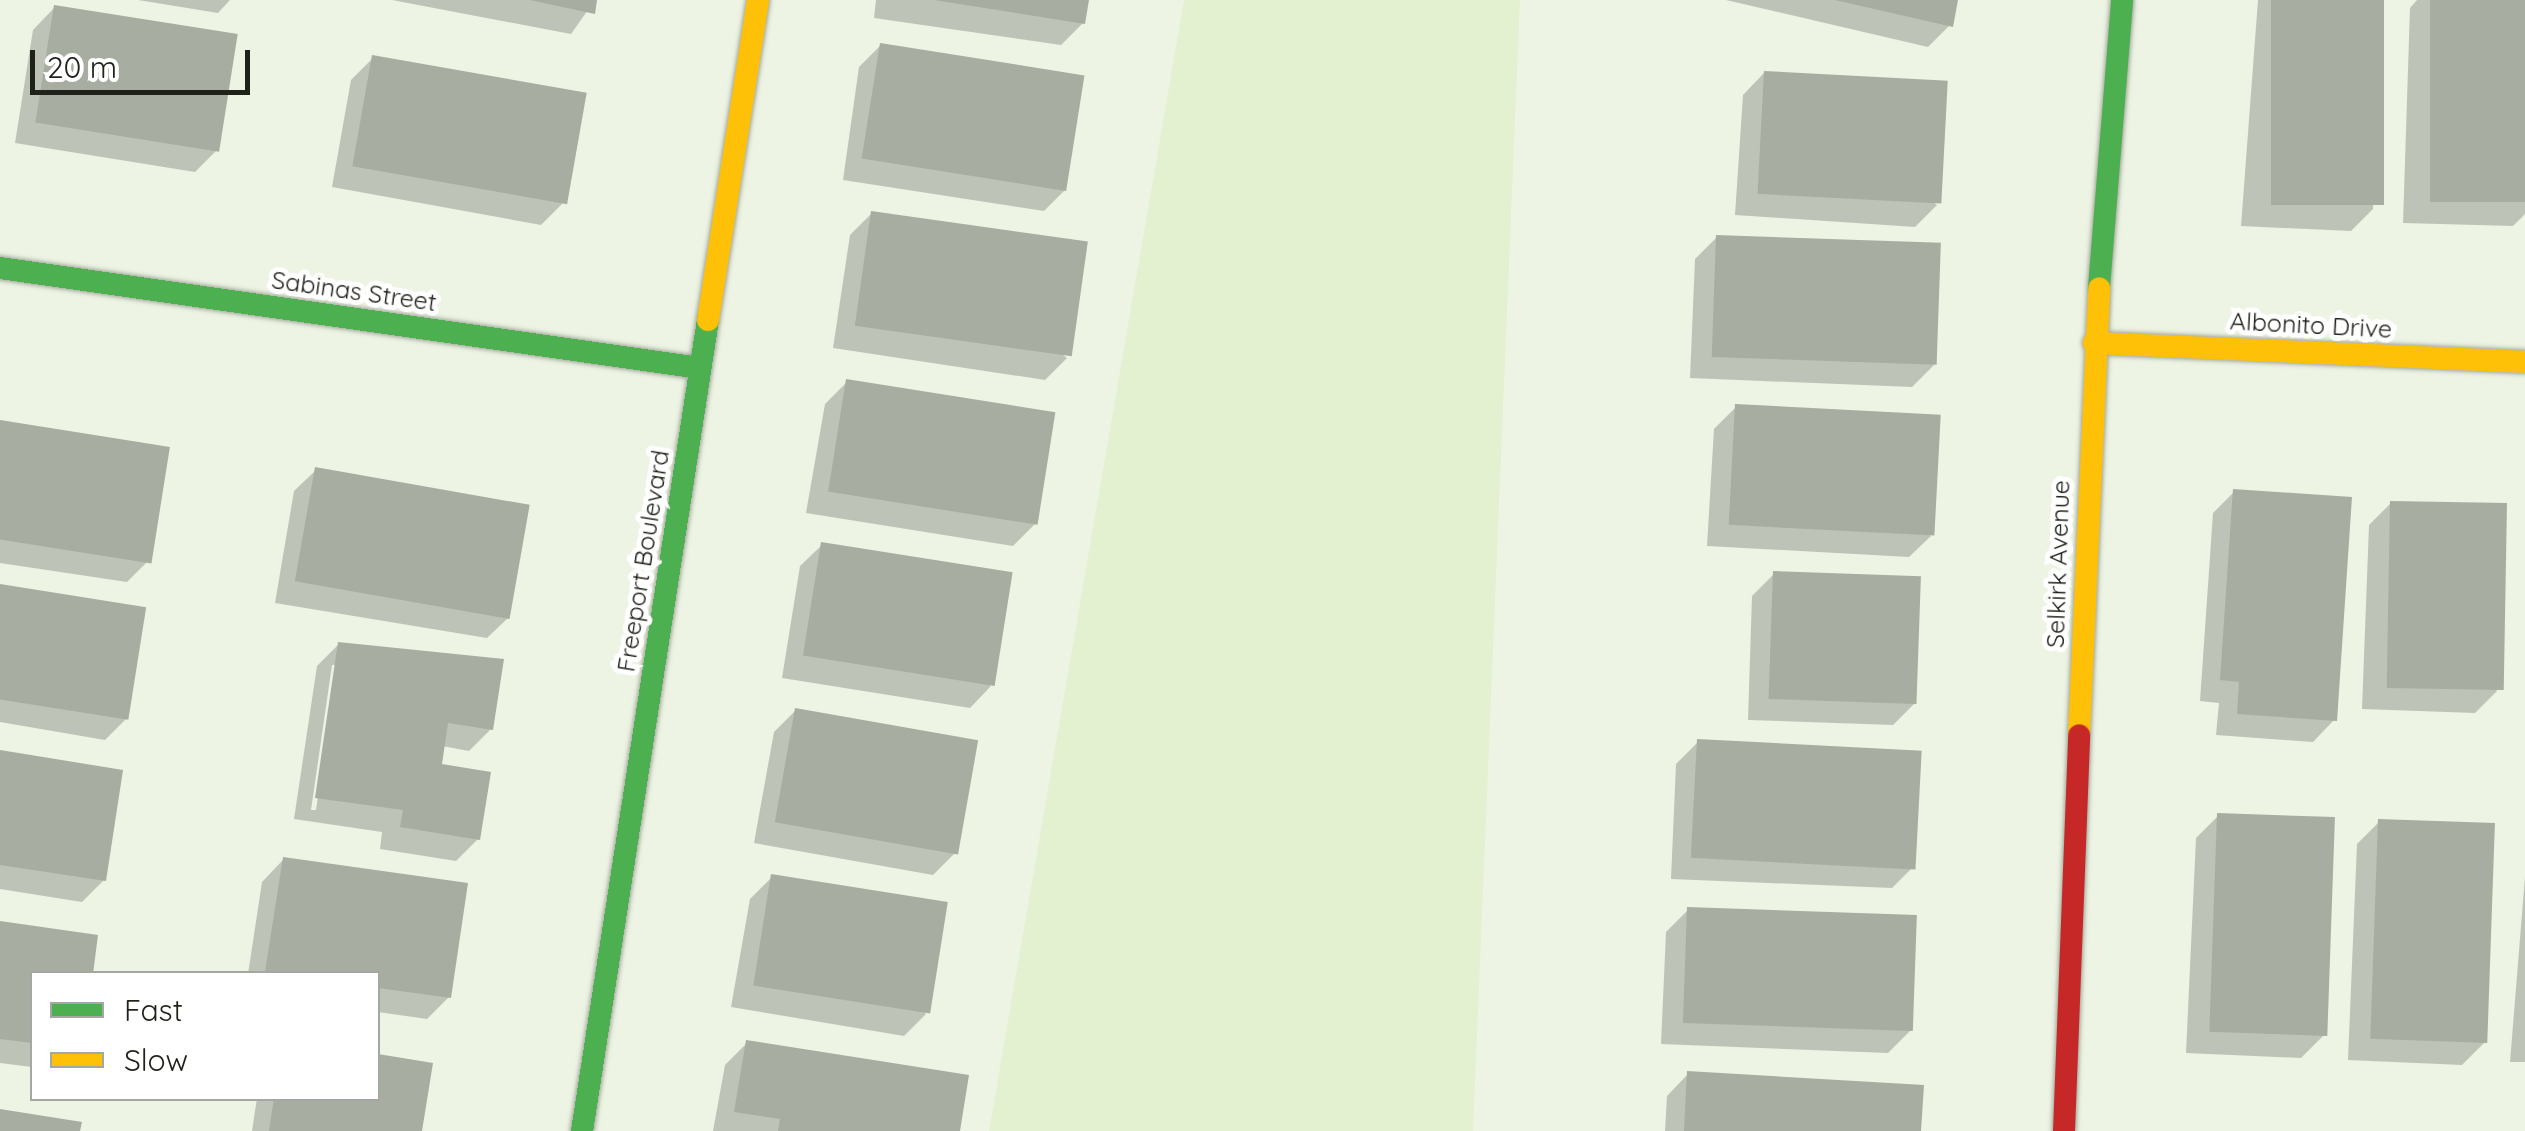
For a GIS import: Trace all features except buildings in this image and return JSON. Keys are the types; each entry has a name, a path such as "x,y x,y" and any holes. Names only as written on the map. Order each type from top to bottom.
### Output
{"street":[{"name":"Freeport Boulevard","path":"582,1131 758,0"},
{"name":"Selkirk Avenue","path":"2064,1131 2094,343 2122,0"},
{"name":"Sabinas Street","path":"0,268 700,368"},
{"name":"Albonito Drive","path":"2094,343 2525,362"}],"green space":[{"path":"1184,0 1520,0 1473,1131 989,1131"}],"traffic: fast":[{"path":"2099,288 2122,0"},
{"path":"0,268 700,368"},
{"path":"582,1131 708,320"}],"traffic: slow":[{"path":"708,320 758,0"},
{"path":"2079,735 2099,288"},
{"path":"2094,343 2525,362"}],"traffic: jam":[{"path":"2064,1131 2079,735"}]}
